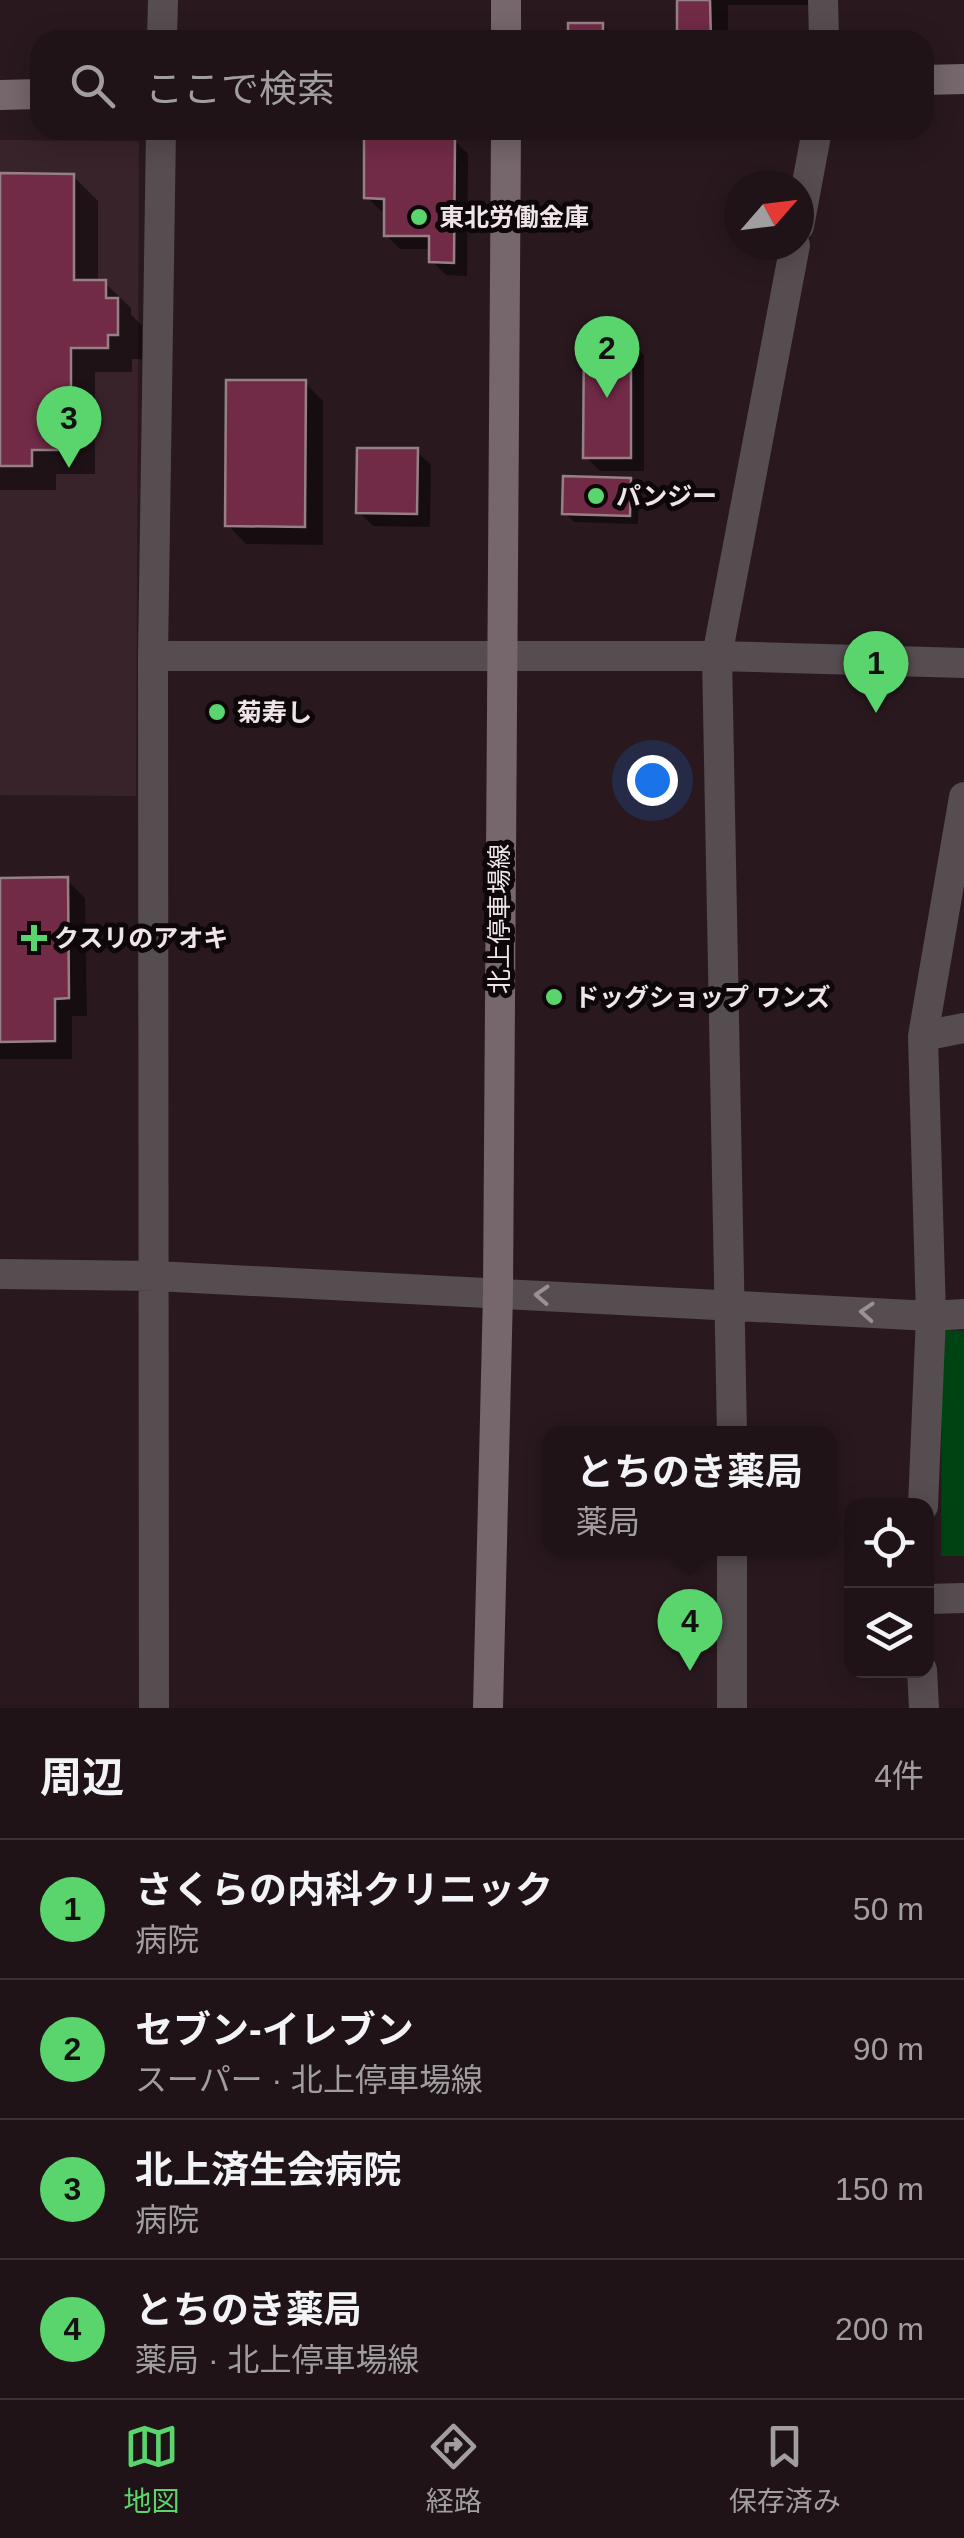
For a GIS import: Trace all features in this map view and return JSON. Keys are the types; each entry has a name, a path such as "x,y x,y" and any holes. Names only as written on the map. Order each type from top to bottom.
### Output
{"main road":[{"path":"506,0 506,30"},
{"path":"934,80 964,79"},
{"path":"0,95 30,94"},
{"name":"北上停車場線","path":"488,1708 498,1293 506,140"}],"street":[{"path":"162,30 163,0"},
{"path":"823,0 824,30"},
{"path":"154,1708 153,656 160,140"},
{"path":"810,170 815,140"},
{"path":"732,1426 717,656 792,260"},
{"path":"153,656 717,656 964,663"},
{"path":"923,1498 932,1316 923,1036 964,798"},
{"path":"923,1036 964,1028"},
{"path":"0,1274 156,1276 932,1316 964,1314"},
{"path":"732,1556 732,1708"},
{"path":"934,1599 964,1598"},
{"path":"922,1678 924,1708"}],"shaded area":[{"path":"0,140 139,141 136,796 0,795"}],"green space":[{"path":"942,1330 964,1331 964,1556 941,1556"}],"building":[{"path":"677,0 710,0 711,30 677,30"},
{"path":"568,23 603,23 603,30 568,30"},
{"name":"東北労働金庫","path":"364,140 455,140 454,263 429,262 429,236 384,236 384,199 364,198"},
{"path":"0,173 74,174 74,280 106,280 106,298 118,298 118,335 108,335 108,348 71,348 71,450 32,450 32,466 0,466"},
{"path":"584,337 631,338 631,458 583,458"},
{"path":"226,380 306,380 305,527 225,526"},
{"path":"357,448 418,448 417,514 356,513"},
{"name":"パンジー","path":"563,476 631,478 630,516 562,514"},
{"name":"クスリのアオキ","path":"68,877 69,998 55,999 55,1041 0,1042 0,878"}],"place":[{"name":"東北労働金庫","path":"419,217"},
{"name":"セブン-イレブン","path":"607,398"},
{"name":"北上済生会病院","path":"69,468"},
{"name":"パンジー","path":"596,496"},
{"name":"菊寿し","path":"217,712"},
{"name":"さくらの内科クリニック","path":"876,713"},
{"name":"クスリのアオキ","path":"34,938"},
{"name":"ドッグショップ ワンズ","path":"554,997"},
{"name":"とちのき薬局","path":"690,1671"}]}
